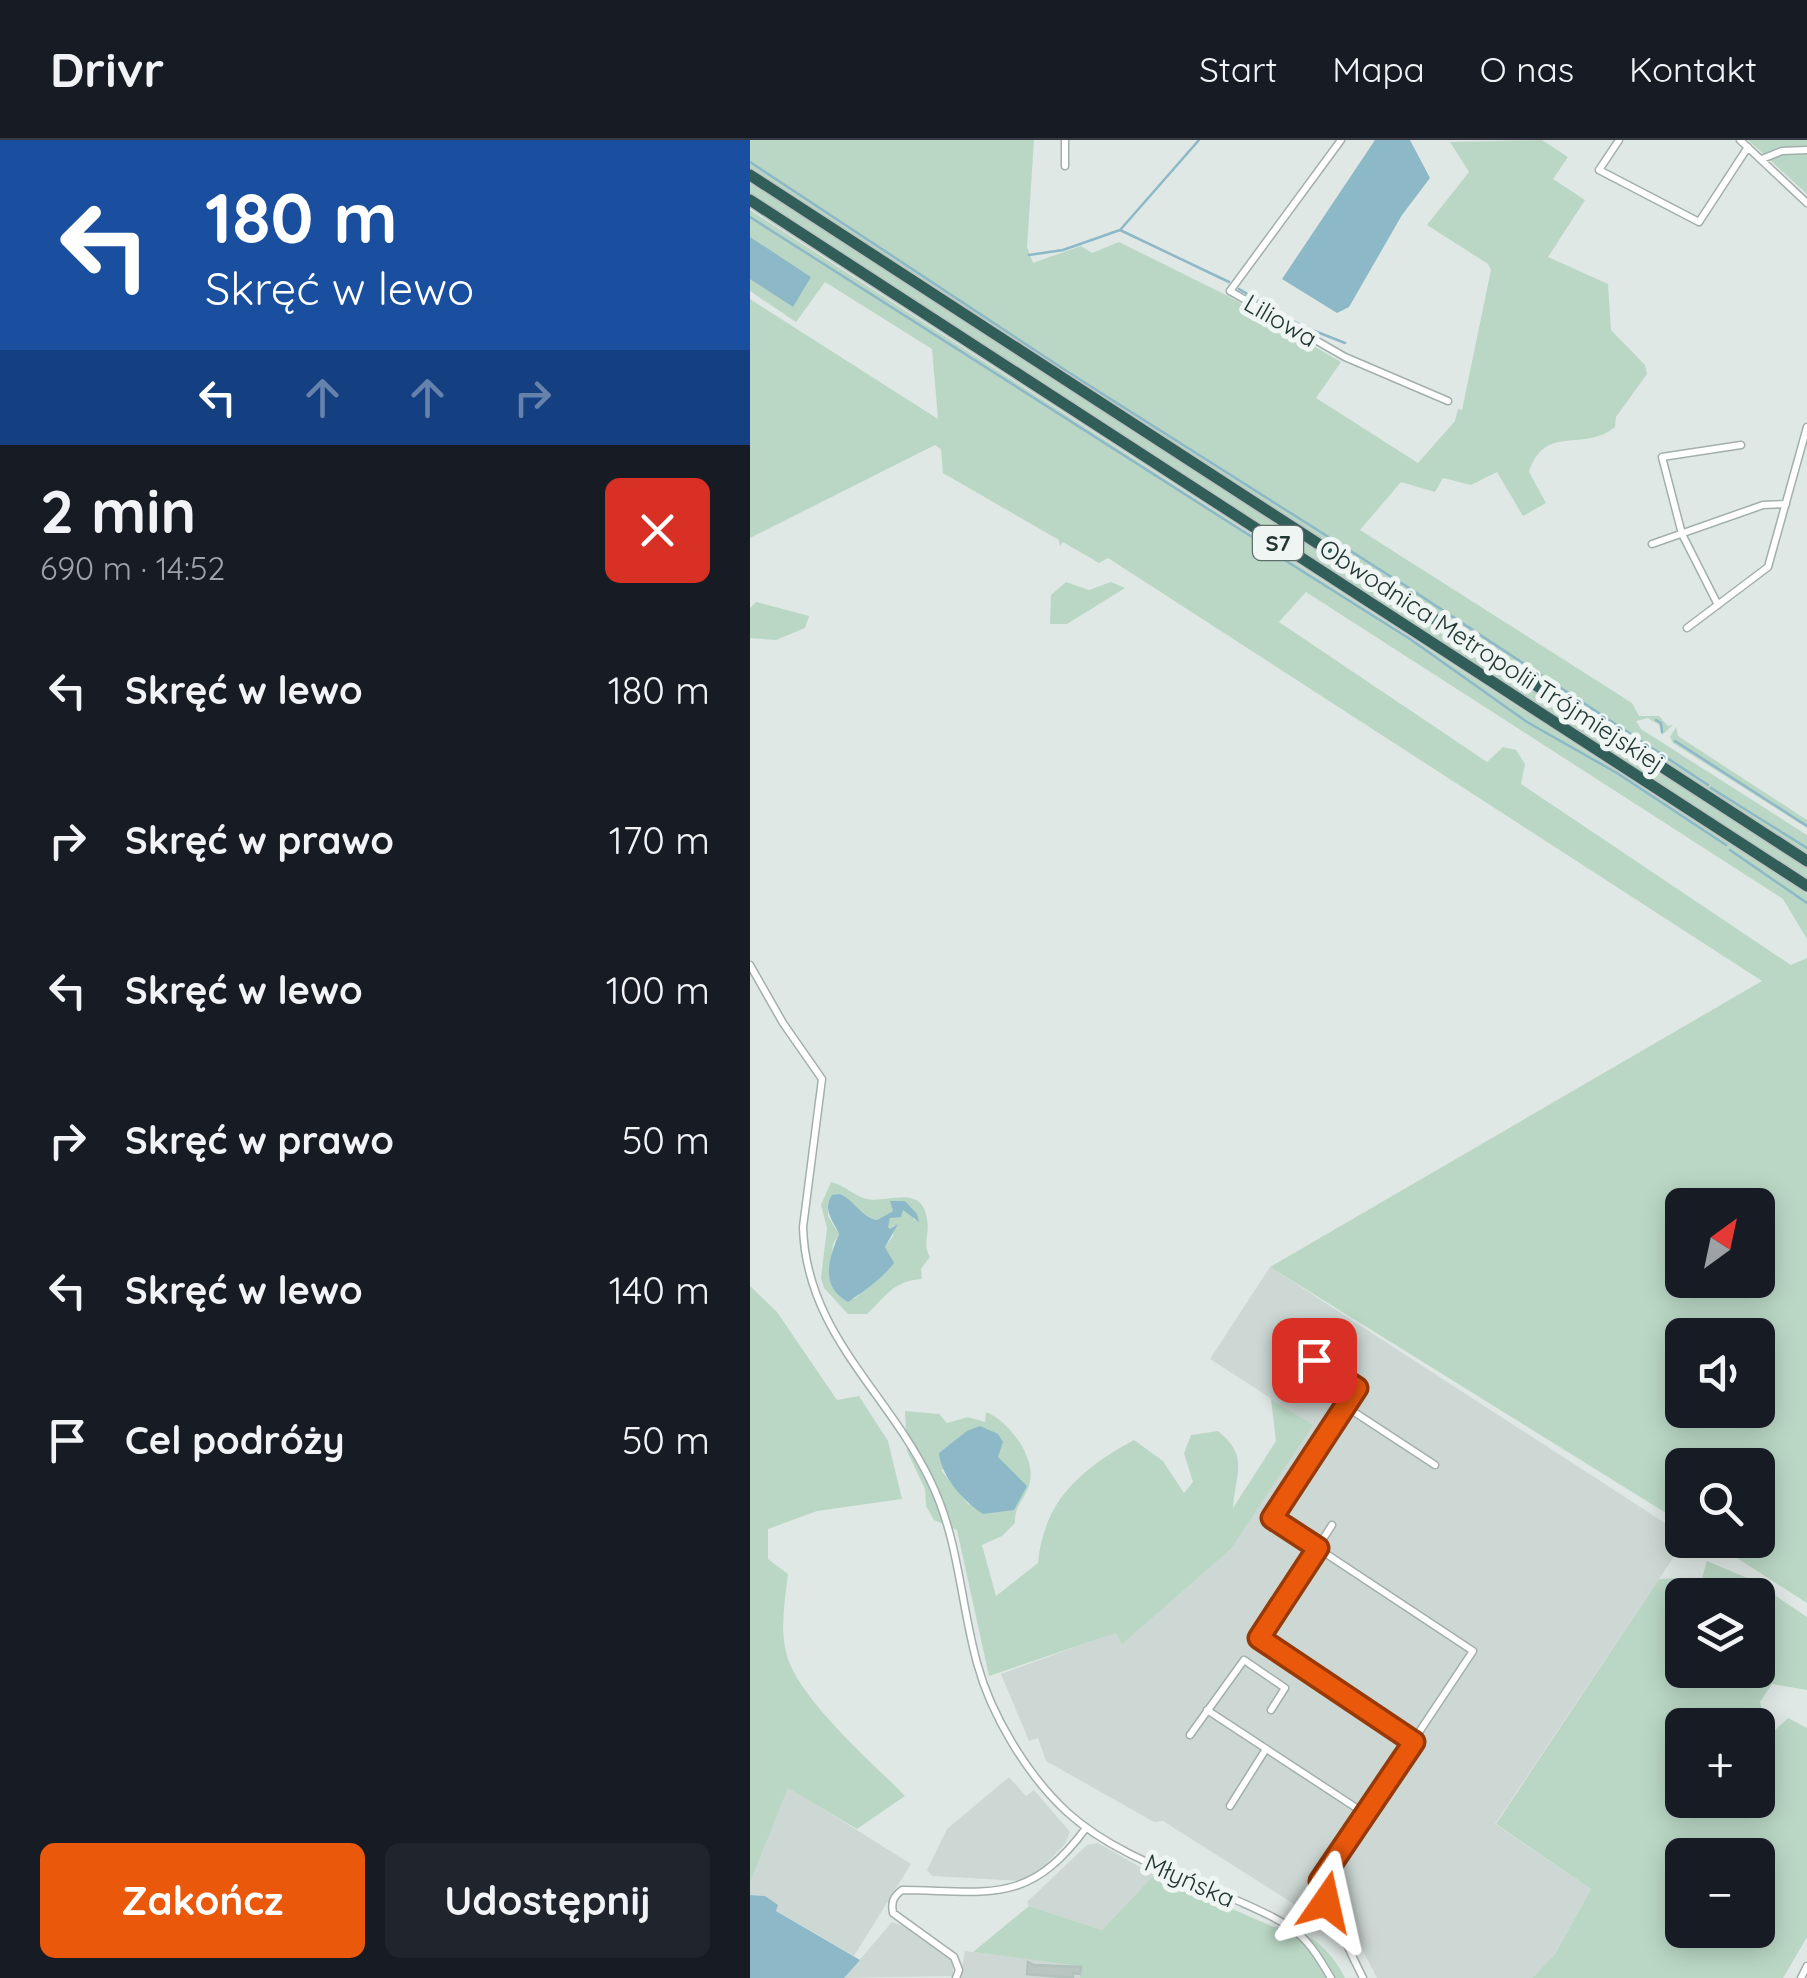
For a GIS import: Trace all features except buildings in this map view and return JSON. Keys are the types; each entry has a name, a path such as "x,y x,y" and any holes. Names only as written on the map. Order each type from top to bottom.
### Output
{"highway":[{"name":"Obwodnica Metropolii Trójmiejskiej","path":"750,176 1807,861"},
{"name":"Obwodnica Metropolii Trójmiejskiej","path":"750,200 1807,886"}],"street":[{"path":"1065,140 1065,166"},
{"name":"Liliowa","path":"1341,140 1230,291 1345,357 1448,401"},
{"path":"1619,140 1599,170 1699,222 1748,147"},
{"path":"1740,140 1807,203"},
{"path":"1762,160 1782,152 1807,150"},
{"path":"1687,628 1768,568 1807,428"},
{"path":"1718,605 1682,534 1662,457 1741,444"},
{"path":"1652,544 1762,505 1786,504"},
{"name":"Młyńska","path":"750,964 783,1023 822,1079 803,1227 804,1247 824,1320 891,1413 929,1476 946,1516 977,1662 988,1693 1014,1742 1045,1788 1086,1828 1125,1852 1288,1926 1318,1956 1331,1978"},
{"path":"1314,1360 1357,1388 1272,1518 1473,1651 1320,1881 1326,1902 1363,1978"},
{"path":"1345,1406 1435,1465"},
{"path":"1332,1525 1259,1638 1414,1742"},
{"path":"1190,1735 1244,1660 1285,1688 1271,1710"},
{"path":"1206,1710 1364,1814"},
{"path":"1230,1806 1266,1749"},
{"path":"956,1978 959,1970 954,1958 893,1913 891,1904 896,1895 902,1890 1004,1890 1030,1882 1061,1861 1086,1828"},
{"path":"1801,1978 1807,1966"}],"shaded area":[{"path":"1270,1267 1665,1523 1665,1558 1673,1558 1495,1824 1591,1889 1555,1954 1532,1978 1377,1978 1340,1907 1318,1896 1302,1909 1163,1821 1154,1822 1046,1761 1038,1738 1029,1741 1001,1674 1117,1632 1122,1643 1231,1549 1312,1425 1210,1359"},
{"path":"1009,1777 1026,1796 1034,1790 1070,1832 1065,1844 1044,1866 1021,1881 932,1876 927,1870 947,1829"},
{"path":"788,1787 911,1864 854,1956 775,1910 766,1896 750,1895 750,1883"},
{"path":"1098,1843 1154,1875 1102,1930 1029,1906 1027,1902 1087,1845"},
{"path":"892,1922 906,1927 953,1961 953,1976 844,1978"},
{"path":"965,1951 1102,1971 1099,1978 960,1978"}],"green space":[{"path":"750,140 1034,140 1027,247 1033,263 1081,246 1092,253 1119,242 1230,297 1341,362 1316,398 1418,463 1455,421 1458,409 1462,410 1491,270 1488,264 1427,225 1469,172 1450,142 1542,140 1568,157 1553,179 1585,200 1548,257 1608,284 1611,330 1645,365 1647,374 1616,417 1615,427 1590,438 1555,443 1536,457 1529,472 1546,503 1523,516 1497,472 1471,485 1443,478 1435,492 1401,482 1360,530 1632,703 1639,716 1659,716 1668,726 1673,725 1662,735 1659,725 1648,718 1636,721 1641,729 1807,835 1807,854 750,169"},
{"path":"1748,140 1807,140 1807,194"},
{"path":"750,183 1807,867 1807,881 750,197"},
{"path":"750,210 1807,894 1807,939 1783,899 1306,592 1279,622 1487,762 1503,747 1516,750 1525,764 1521,784 1791,965 1807,958 1807,1603 1775,1582 1775,1578 1768,1578 1737,1558 1775,1558 1775,1448 1665,1448 1665,1512 1270,1267 1762,981 1108,558 1099,563 1063,542 1060,546 1059,540 943,473 941,449 935,445 750,538 750,299 938,419 932,349 825,282 796,322 750,291"},
{"path":"1066,582 1089,590 1111,582 1125,588 1067,624 1050,624 1051,595"},
{"path":"756,602 809,616 805,628 776,640 750,638 750,608"},
{"path":"1676,727 1678,736 1807,820 1807,828 1673,743 1670,737"},
{"path":"831,1182 867,1199 902,1197 918,1201 927,1219 930,1257 921,1269 922,1279 897,1286 867,1314 848,1314 824,1288 821,1278 827,1228 821,1205","holes":["828,1202 877,1220 893,1211 894,1206 908,1211 902,1210 890,1218 887,1227 890,1230 894,1225 893,1236 885,1247 893,1264 854,1299 829,1276 833,1244 839,1234 828,1216"]},
{"path":"750,1286 777,1312 837,1400 859,1396 888,1441 902,1499 817,1511 768,1529 768,1559 788,1574 783,1633 793,1670 819,1708 905,1796 857,1829 788,1788 750,1883"},
{"path":"1271,1399 1313,1425 1231,1549 1122,1644 1116,1633 989,1676 957,1530 934,1520 926,1506 925,1489 907,1451 905,1411 939,1414 947,1423 968,1417 985,1422 986,1412 1020,1442 1031,1475 1027,1491 1015,1523 1002,1536 982,1545 996,1596 1038,1563 1048,1521 1068,1489 1097,1463 1134,1440 1163,1461 1184,1493 1193,1482 1184,1453 1191,1435 1218,1431 1237,1458 1233,1508 1276,1441","holes":["1003,1442 998,1457 1004,1467 969,1505 941,1470"]},
{"path":"1707,1561 1747,1578 1702,1578"},
{"path":"1659,1579 1665,1579 1665,1688 1769,1688 1760,1702 1762,1708 1665,1708 1665,1818 1775,1818 1775,1730 1788,1718 1807,1728 1807,1937 1783,1978 1532,1978 1555,1954 1591,1889 1496,1824"},
{"path":"1775,1595 1807,1617 1807,1690 1775,1685"},
{"path":"1154,1875 1274,1927 1307,1936 1333,1958 1345,1978 1080,1978 1081,1966 973,1952 1029,1906 1102,1930"}],"water":[{"path":"1375,140 1410,140 1430,178 1402,215 1349,307 1337,313 1282,279"},
{"path":"750,237 811,277 793,307 750,279"},
{"path":"840,1194 877,1220 893,1211 890,1201 905,1201 919,1222 903,1210 901,1217 890,1218 890,1229 898,1224 885,1247 894,1263 848,1302 833,1288 829,1271 839,1234 828,1205 832,1195"},
{"path":"980,1426 998,1434 1003,1442 998,1457 1027,1486 1014,1510 983,1514 961,1495 944,1470 939,1453"},
{"path":"750,1895 765,1896 778,1905 776,1911 860,1960 844,1978 750,1978"}],"waterway":[{"path":"1121,229 1199,140"},
{"path":"750,162 1068,372 1409,588"},
{"path":"750,217 1263,544"},
{"path":"1029,255 1063,250 1120,230 1229,282"},
{"path":"1239,289 1302,326 1345,343"},
{"path":"1267,549 1410,639 1527,722 1617,773 1726,845"},
{"path":"1412,590 1708,785"},
{"path":"1656,720 1661,723 1662,732"},
{"path":"1675,741 1807,826"},
{"path":"1711,788 1807,848"},
{"path":"1730,850 1807,903"}],"route":[{"path":"1314,1360 1357,1388 1272,1518 1318,1548 1259,1638 1414,1742 1326,1870 1320,1881 1326,1902"}]}
